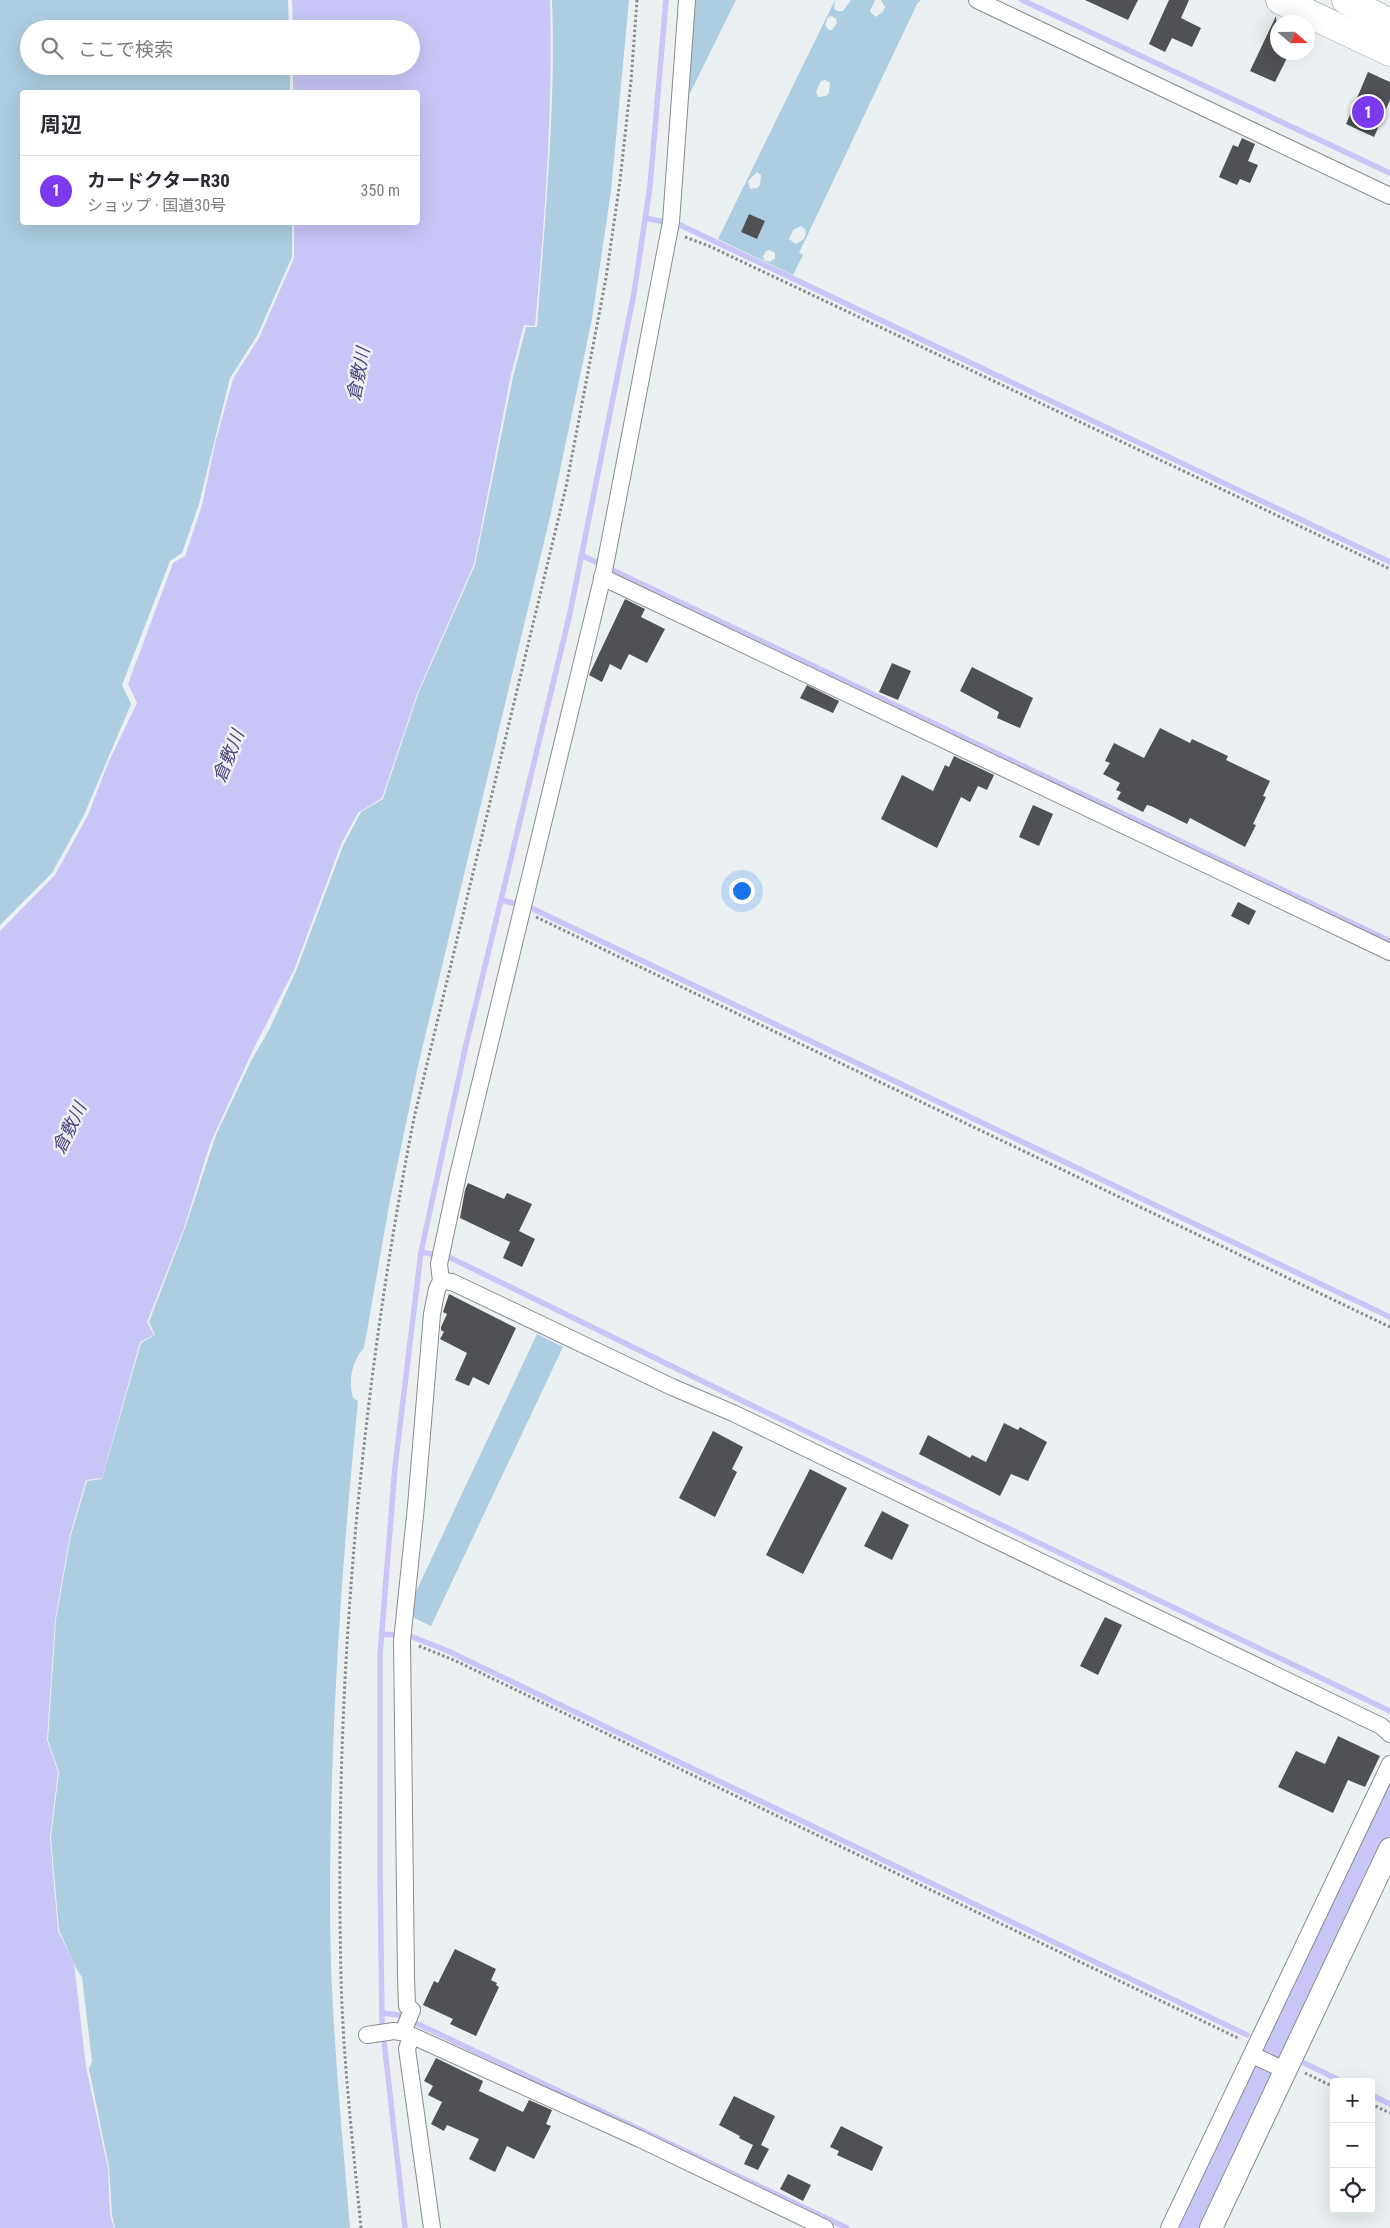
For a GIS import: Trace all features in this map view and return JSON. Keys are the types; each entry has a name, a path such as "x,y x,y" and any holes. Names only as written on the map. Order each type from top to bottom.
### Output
{"highway":[{"path":"1280,0 1390,52"},
{"path":"1346,0 1390,23"}],"street":[{"path":"432,2228 407,2049 406,2027 412,2010 407,2006 406,1976 403,1638 432,1314 436,1289 441,1281 440,1257 458,1174 604,570 671,222 687,0"},
{"path":"977,0 1390,196"},
{"path":"604,570 1390,952"},
{"path":"441,1281 452,1282 672,1388 733,1413 1381,1726 1390,1734"},
{"path":"1169,2228 1254,2055 1390,1764"},
{"path":"1211,2228 1282,2066 1390,1849"},
{"path":"371,2034 406,2027 824,2228"},
{"path":"1254,2055 1282,2066"}],"path":[{"path":"361,2228 341,1979 339,1828 343,1688 350,1576 378,1332 394,1221 414,1118 572,459 604,287 620,180 631,81 637,0"},
{"path":"668,236 687,237 709,246 1390,570"},
{"path":"520,912 552,924 1390,1327"},
{"path":"403,1638 465,1665 1239,2038 1254,2055"},
{"path":"1282,2066 1330,2084"},
{"path":"1375,2106 1390,2113"}],"shaded area":[{"path":"0,0 288,0 289,20 20,20 20,75 290,75 290,90 20,90 20,225 292,225 292,257 257,336 230,378 199,504 182,553 170,561 122,685 131,704 84,815 52,873 0,925"},
{"path":"552,0 629,0 611,191 592,319 550,517 418,1066 390,1200 364,1348 357,1358 351,1378 353,1398 358,1401 346,1527 334,1715 330,1904 334,2026 350,2228 115,2228 112,2215 109,2167 89,2069 92,2061 82,1977 59,1930 51,1838 59,1772 48,1740 56,1619 71,1535 87,1481 102,1479 141,1343 155,1335 149,1322 185,1228 216,1135 251,1061 269,1030 296,971 343,846 361,812 383,799 418,694 475,565 513,377 526,327 537,327 551,123"},
{"path":"694,0 736,0 687,99"},
{"path":"835,0 834,8 837,11 843,11 851,0 875,0 870,11 875,17 883,12 885,7 881,0 921,0 917,4 799,253 803,255 793,275 718,239","holes":["832,16 836,19 837,23 832,30 829,30 825,25 828,17","825,80 830,83 829,93 826,96 818,97 816,92 821,81","757,172 761,175 760,185 757,188 750,189 748,181","749,214 765,221 757,239 741,232","801,226 805,229 804,239 796,244 789,239 793,230","770,250 775,253 775,258 770,262 764,260 763,256 766,251"]},
{"path":"537,1334 563,1347 431,1626 408,1615 413,1598"}],"water":[{"name":"倉敷川","path":"292,0 550,0 551,41 547,163 535,326 524,325 511,375 474,564 417,694 382,798 358,813 342,842 294,970 254,1048 210,1144 184,1228 147,1322 154,1335 140,1342 102,1478 86,1480 70,1535 55,1620 47,1740 58,1772 50,1838 58,1931 74,1963 86,2067 108,2168 110,2214 114,2228 0,2228 0,931 55,875 88,815 109,761 137,703 128,684 173,563 185,556 202,505 216,440 233,379 259,338 294,258 294,225 420,225 420,90 293,90 293,75 420,75 420,20 293,20"}],"building":[{"path":"1085,0 1138,0 1128,20"},
{"path":"1169,0 1189,0 1181,18 1201,28 1192,47 1172,38 1165,52 1149,44"},
{"path":"1270,29 1270,60 1286,60 1275,82 1250,71"},
{"path":"1368,72 1390,82 1390,100 1374,137 1346,124"},
{"path":"1242,138 1255,144 1248,161 1258,165 1250,183 1240,179 1237,185 1219,177 1233,145 1238,147"},
{"path":"749,214 765,221 757,239 741,232"},
{"path":"625,599 645,609 641,617 665,629 647,663 629,654 621,670 610,664 602,682 589,675"},
{"path":"892,663 911,671 898,700 879,692"},
{"path":"972,667 1033,698 1020,728 997,718 999,712 960,691"},
{"path":"807,685 839,701 833,713 800,698"},
{"path":"1160,728 1190,743 1192,739 1228,756 1226,760 1270,781 1263,796 1266,797 1253,824 1256,825 1245,847 1190,818 1187,824 1151,806 1147,805 1143,812 1117,799 1121,792 1116,790 1120,783 1103,774 1110,763 1105,761 1114,743 1144,758"},
{"path":"954,756 994,775 987,790 978,786 970,802 961,797 937,848 881,819 902,775 933,791 945,765 949,767"},
{"path":"1033,805 1053,814 1039,846 1019,837"},
{"path":"1238,902 1256,911 1249,925 1231,916"},
{"path":"468,1183 504,1199 507,1193 532,1204 519,1231 535,1239 522,1267 503,1258 510,1242 460,1218"},
{"path":"449,1294 516,1328 489,1385 473,1377 469,1386 455,1380 467,1353 440,1339 444,1332 441,1330 441,1327 447,1314 443,1312"},
{"path":"1004,1423 1018,1430 1020,1427 1047,1442 1028,1481 1011,1474 1000,1496 919,1454 928,1435 970,1458 972,1455 986,1462"},
{"path":"713,1431 743,1447 732,1469 737,1472 715,1517 679,1498"},
{"path":"810,1469 847,1488 803,1574 766,1555"},
{"path":"882,1511 909,1525 892,1560 864,1546"},
{"path":"1105,1617 1122,1625 1098,1675 1080,1666"},
{"path":"1338,1736 1380,1756 1365,1787 1348,1780 1333,1813 1278,1787 1296,1751 1325,1764"},
{"path":"455,1949 496,1969 491,1980 497,1983 496,1985 499,1987 476,2036 450,2024 453,2019 423,2005 434,1981 438,1983"},
{"path":"436,2058 483,2081 479,2091 523,2112 529,2100 552,2110 546,2124 551,2126 534,2159 507,2146 495,2172 469,2159 479,2139 447,2125 444,2131 431,2124 442,2102 428,2095 433,2086 424,2081"},
{"path":"734,2096 775,2116 761,2145 769,2149 758,2170 744,2164 753,2145 719,2125"},
{"path":"841,2126 883,2147 872,2171 837,2155 839,2151 830,2147"},
{"path":"788,2174 811,2185 803,2201 780,2189"}],"waterway":[{"path":"405,2228 382,2023 380,1655 395,1467 421,1252 465,1049 570,613 634,293 650,186 666,0"},
{"path":"1022,0 1390,173"},
{"path":"645,218 665,222"},
{"path":"678,224 1390,562"},
{"path":"581,555 1390,941"},
{"path":"502,900 516,904"},
{"path":"529,907 1390,1317"},
{"path":"421,1252 451,1258 753,1406 1390,1711"},
{"path":"381,1634 410,1636 448,1651 1247,2035"},
{"path":"1184,2228 1390,1796"},
{"path":"382,2013 399,2015 847,2228"},
{"path":"1265,2044 1277,2050"},
{"path":"1304,2063 1335,2078"},
{"path":"1375,2097 1390,2104"}],"place":[{"name":"カードクターR30","path":"1368,112"}]}
